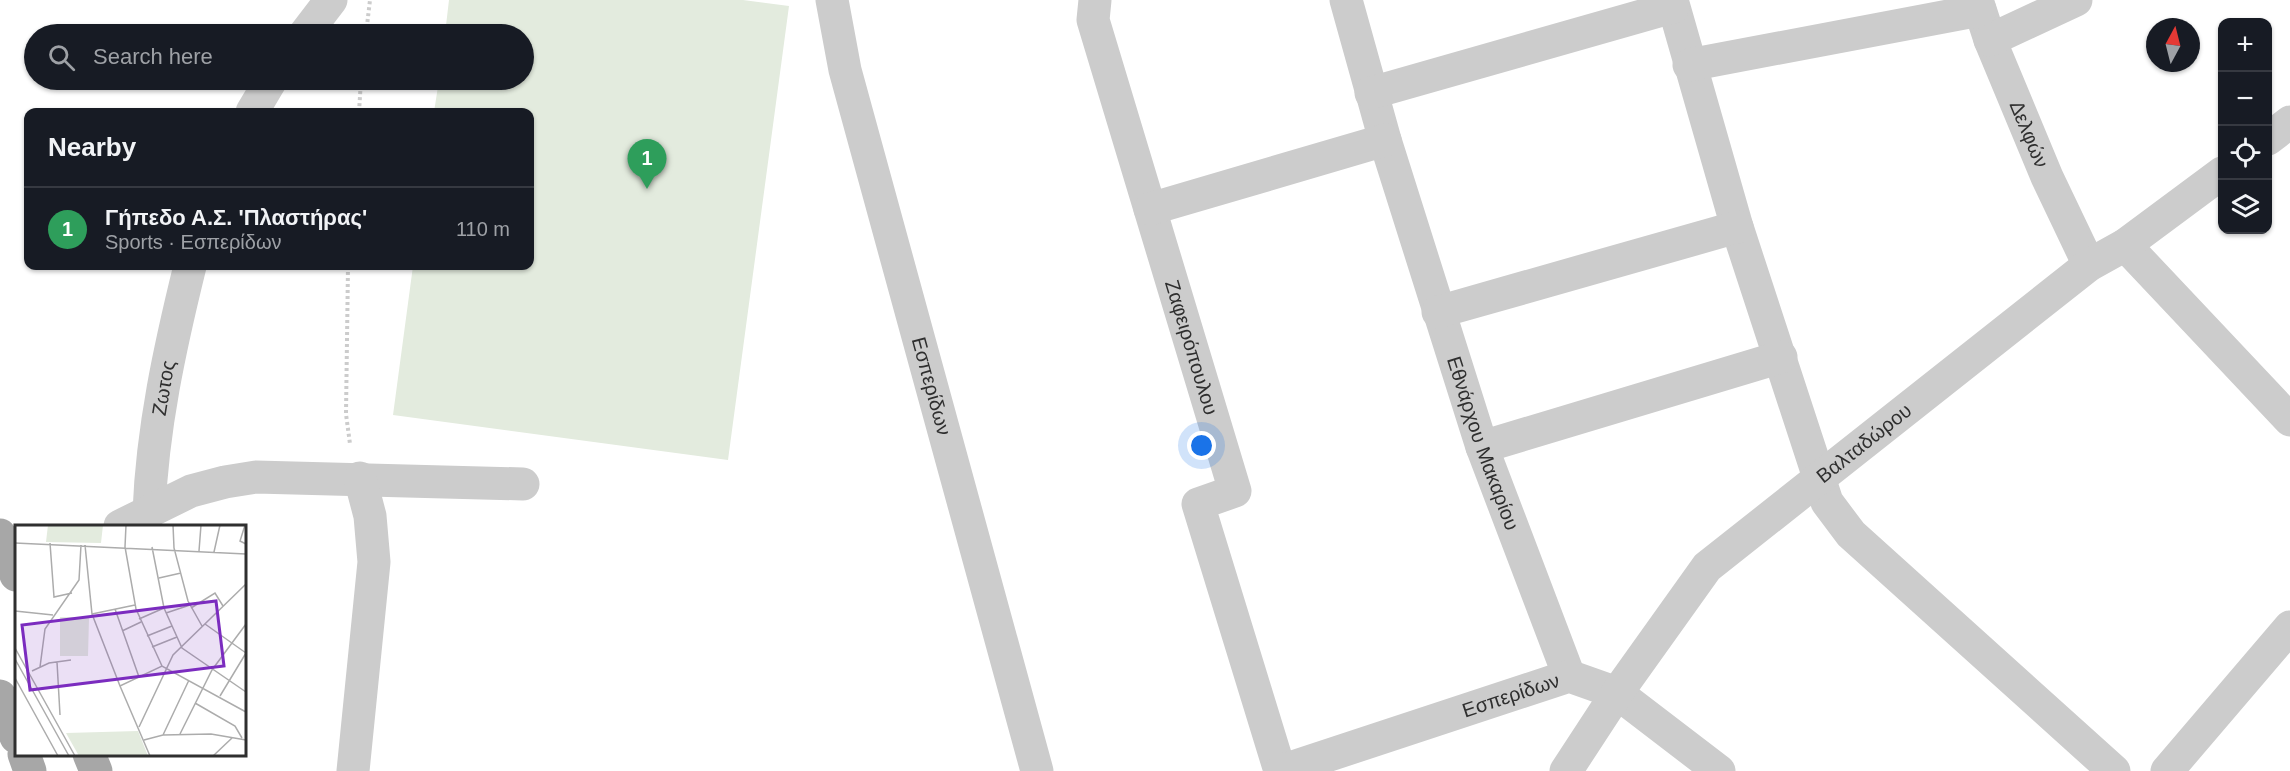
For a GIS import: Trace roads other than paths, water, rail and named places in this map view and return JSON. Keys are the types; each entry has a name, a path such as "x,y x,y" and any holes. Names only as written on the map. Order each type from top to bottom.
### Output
{"main road":[{"path":"0,535 15,572"},
{"path":"0,696 15,734"},
{"path":"25,756 30,771"},
{"path":"90,756 96,771"}],"street":[{"path":"312,24 331,0"},
{"name":"Εσπερίδων","path":"832,0 845,70 1038,771"},
{"name":"Ζαφειρόπουλου","path":"1095,0 1094,20 1234,491 1198,504 1280,771"},
{"name":"Εθνάρχου Μακαρίου","path":"1346,0 1385,140 1482,447 1569,675"},
{"path":"1990,40 2076,0"},
{"path":"1371,93 1672,4 1737,227 1827,502 1851,534 2114,771"},
{"path":"1689,65 1978,5"},
{"name":"Δελφών","path":"1978,5 1990,40 2047,177 2089,265"},
{"path":"254,108 265,90"},
{"path":"2272,136 2290,122"},
{"path":"1150,209 1385,140"},
{"name":"Βαλταδώρου","path":"1566,771 1617,693 1707,567 2089,265 2125,245 2218,177"},
{"path":"1438,312 1737,227"},
{"path":"2125,245 2290,420"},
{"name":"Ζωτος","path":"134,520 157,438 160,402 189,270"},
{"path":"1482,447 1781,357"},
{"path":"134,520 192,491 256,477 523,484"},
{"path":"353,771 374,562 370,516 360,478"},
{"path":"2167,771 2290,627"},
{"name":"Εσπερίδων","path":"1280,771 1569,675 1617,693 1719,771"}],"place":[{"name":"Γήπεδο Α.Σ. 'Πλαστήρας'","path":"647,189"}]}
